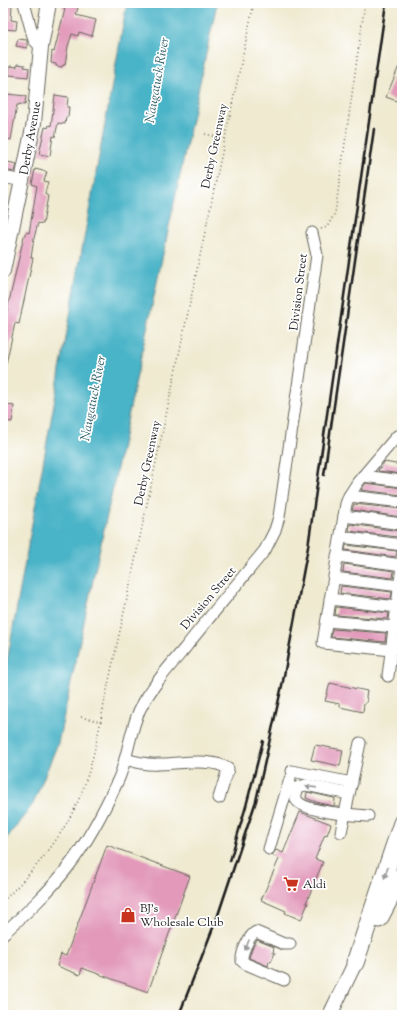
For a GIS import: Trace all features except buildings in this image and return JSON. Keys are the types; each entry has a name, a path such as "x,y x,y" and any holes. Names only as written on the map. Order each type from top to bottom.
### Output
{"highway":[{"path":"355,963 402,823"},
{"path":"355,963 402,875"}],"main road":[{"name":"Derby Avenue","path":"3,271 34,123 42,47 49,3"},
{"path":"330,1015 355,963"}],"street":[{"path":"24,3 34,40 42,47"},
{"path":"3,177 23,181"},
{"name":"Division Street","path":"3,934 38,902 68,867 103,811 119,776 140,709 157,682 266,550 275,530 279,517 317,254 312,233"},
{"path":"392,650 323,643 340,537 346,504 349,496 363,476 397,436 402,437"},
{"path":"363,476 402,481"},
{"path":"349,496 402,502"},
{"path":"344,516 402,524"},
{"path":"340,537 402,545"},
{"path":"338,556 402,566 388,676"},
{"path":"334,578 400,586"},
{"path":"330,599 397,607"},
{"path":"327,621 394,627"},
{"path":"341,832 360,743"},
{"path":"125,759 158,764 196,762 224,766 228,769 220,798"},
{"path":"269,849 291,775 350,789"},
{"path":"350,789 306,785 298,787 296,799 300,804 321,811 368,816"},
{"path":"284,980 246,964 241,958 248,940 253,933 256,932 284,944 290,944"}],"path":[{"name":"Derby Greenway","path":"3,901 23,882 45,855 64,828 84,787 100,722 254,3"},
{"path":"312,233 326,227 335,213 365,3"},
{"path":"205,134 225,139"},
{"path":"81,717 100,722"}],"water":[{"name":"Naugatuck River","path":"127,3 217,3 58,743 33,804 3,843 3,683"}],"railway":[{"path":"179,1015 218,915 256,801 283,681 308,547 386,3"},
{"path":"324,475 374,129"},
{"path":"230,861 263,741"}],"place":[{"name":"Aldi","path":"291,884"},
{"name":"BJ's Wholesale Club","path":"128,915"}]}
